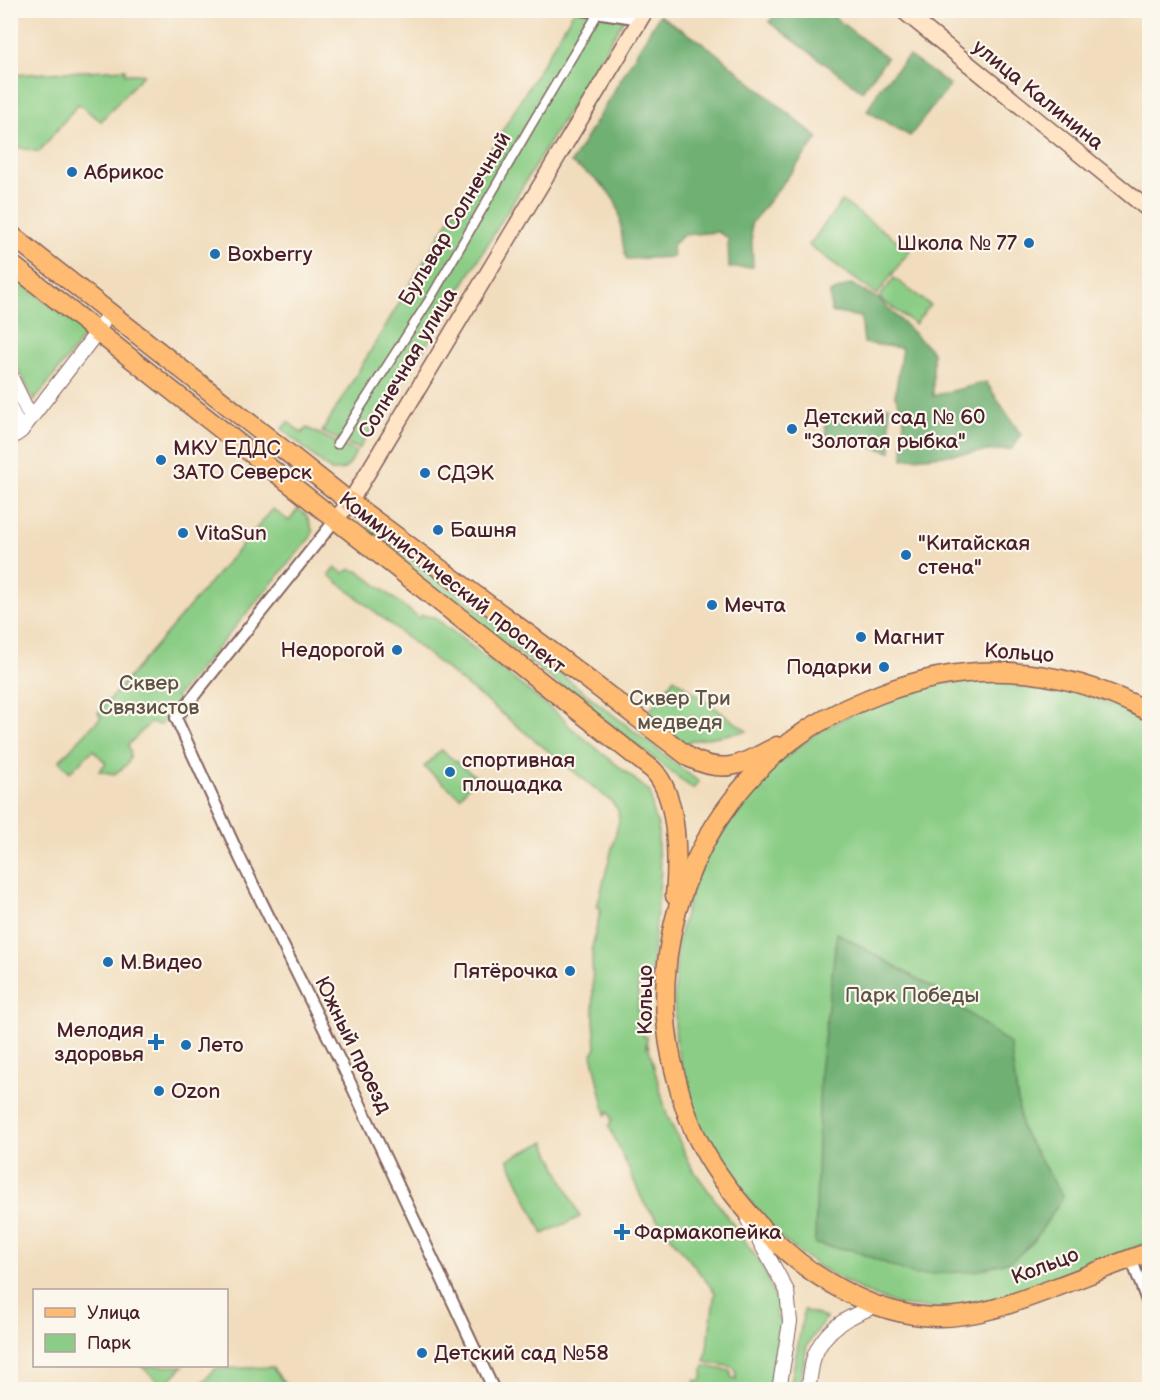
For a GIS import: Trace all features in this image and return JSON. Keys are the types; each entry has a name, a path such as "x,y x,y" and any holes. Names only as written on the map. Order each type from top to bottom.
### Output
{"main road":[{"name":"улица Калинина","path":"902,10 1149,211"},
{"name":"Солнечная улица","path":"336,519 350,502 644,15"},
{"name":"Коммунистический проспект","path":"10,234 350,502 543,645 690,758 701,764 722,768 747,762 800,735"},
{"name":"Коммунистический проспект","path":"10,263 659,777 668,794 675,839 676,874 672,927"},
{"name":"Кольцо","path":"1149,712 1096,688 1057,678 1009,672 962,673 928,678 903,685 846,708 800,735 744,786 708,835 691,870 672,927 664,988 669,1051 682,1098 700,1146 738,1203 772,1239 803,1265 844,1290 893,1310 922,1315 964,1316 1022,1300 1149,1252"}],"street":[{"path":"582,10 644,15"},
{"name":"Бульвар Солнечный","path":"336,444 430,299 600,12"},
{"path":"16,435 32,418 98,331 109,312"},
{"path":"10,375 32,418"},
{"path":"10,408 16,435"},
{"name":"Солнечная улица","path":"176,717 336,519"},
{"name":"Южный проезд","path":"176,717 240,858 346,1073 494,1389"},
{"path":"738,1203 787,1291 790,1322 779,1389"},
{"path":"1131,1258 1149,1309"},
{"path":"808,1389 814,1356 831,1329 850,1316 878,1305"}],"green space":[{"path":"779,10 826,11 887,58 862,91 769,22"},
{"path":"574,11 629,11 421,354 415,356 359,449 322,432"},
{"path":"659,15 710,48 818,138 751,224 753,267 729,268 728,238 718,232 684,235 672,245 673,257 627,259 618,207 614,199 602,185 571,163"},
{"path":"909,56 950,85 910,136 867,111 881,86"},
{"path":"125,69 125,74 144,74 101,121 78,104 39,152 11,146 11,75"},
{"path":"842,201 910,250 877,295 809,245"},
{"path":"10,275 87,333 34,401 11,355"},
{"path":"894,278 930,305 915,324 879,298"},
{"path":"851,284 880,300 933,352 933,396 986,382 1021,435 1012,449 903,459 904,413 895,396 902,348 864,343 861,317 831,312 830,293"},
{"path":"889,406 891,452 826,435 825,417"},
{"path":"288,422 302,433 307,428 356,452 345,469 331,471 282,429"},
{"name":"Сквер Связистов","path":"273,509 289,521 298,509 307,516 313,532 310,538 176,697 181,703 161,725 150,723 128,745 130,758 126,765 114,774 99,771 106,763 93,750 70,772 59,761 101,717 98,713"},
{"path":"370,525 699,782 693,789 364,533"},
{"path":"336,568 343,573 351,569 360,572 419,618 422,615 434,617 564,719 569,726 650,792 654,817 658,825 661,871 651,974 648,975 647,987 641,976 638,977 638,1027 642,1027 644,1037 647,1037 646,1047 648,1045 667,1115 692,1168 763,1266 780,1311 776,1312 777,1318 783,1319 769,1389 693,1389 695,1380 701,1381 704,1366 731,1371 731,1377 736,1380 736,1371 733,1367 705,1362 715,1292 644,1203 609,1126 612,1120 609,1111 606,1115 592,1054 596,1048 592,948 601,908 597,907 619,821 618,810 612,802 329,575"},
{"name":"Сквер Три медведя","path":"674,678 747,731 690,741 687,746 647,714"},
{"name":"Парк Победы","path":"994,680 1036,684 1074,692 1111,704 1149,721 1149,1242 992,1302 943,1309 902,1306 865,1292 819,1267 778,1236 719,1163 698,1121 676,1046 674,998 678,940 692,888 711,846 733,811 776,765 813,735 846,717 904,693 947,683"},
{"name":"спортивная площадка","path":"441,750 476,777 460,797 424,767"},
{"path":"837,933 937,990 1010,1044 1022,1130 1063,1197 1034,1241 1013,1260 976,1271 915,1275 852,1250 815,1244 820,1072"},
{"path":"545,1142 580,1217 543,1234 508,1159"},
{"path":"804,1310 826,1318 807,1345 799,1389 790,1389"},
{"path":"142,1367 182,1367 164,1386"},
{"path":"272,1367 289,1389 197,1389 215,1369"}],"place":[{"name":"Абрикос","path":"72,172"},
{"name":"Школа № 77","path":"1029,243"},
{"name":"Boxberry","path":"215,254"},
{"name":"Детский сад № 60 \"Золотая рыбка\"","path":"792,429"},
{"name":"МКУ ЕДДС ЗАТО Северск","path":"161,460"},
{"name":"СДЭК","path":"425,473"},
{"name":"Башня","path":"438,530"},
{"name":"VitaSun","path":"183,533"},
{"name":"\"Китайская стена\"","path":"906,555"},
{"name":"Мечта","path":"712,605"},
{"name":"Магнит","path":"861,637"},
{"name":"Недорогой","path":"397,650"},
{"name":"Подарки","path":"884,667"},
{"name":"спортивная площадка","path":"450,772"},
{"name":"М.Видео","path":"108,962"},
{"name":"Пятёрочка","path":"570,971"},
{"name":"Мелодия здоровья","path":"156,1042"},
{"name":"Лето","path":"186,1045"},
{"name":"Ozon","path":"159,1091"},
{"name":"Фармакопейка","path":"622,1232"},
{"name":"Детский сад №58","path":"422,1353"}]}
